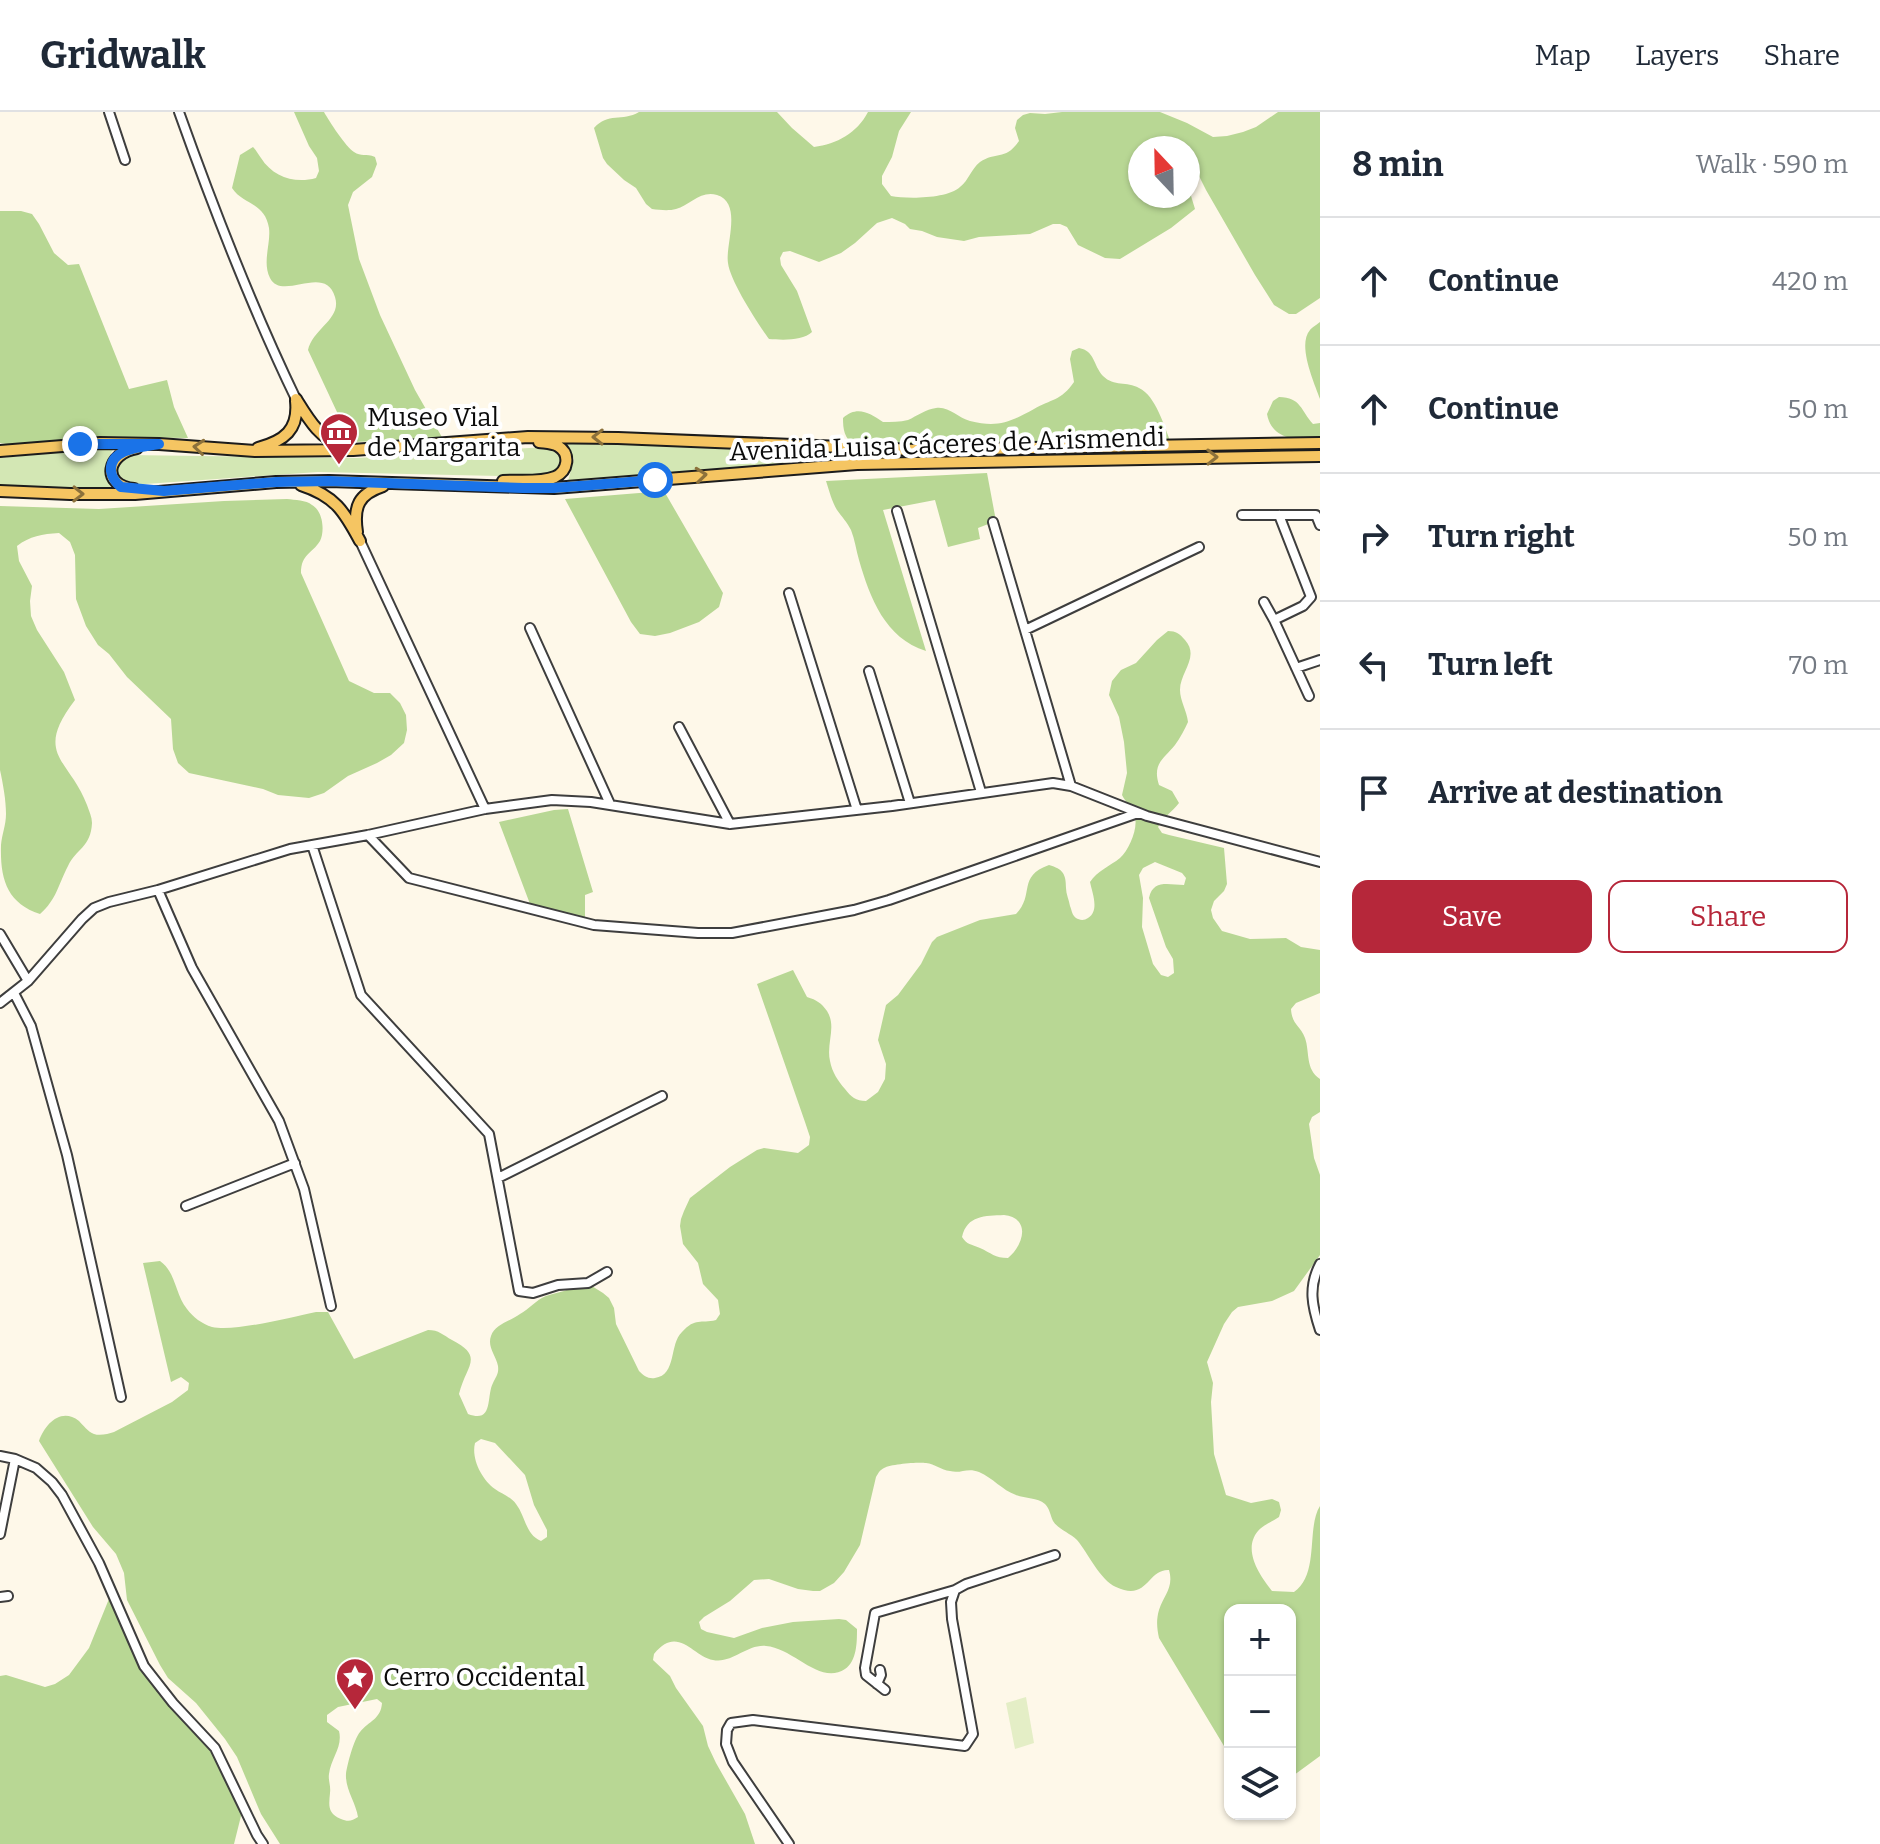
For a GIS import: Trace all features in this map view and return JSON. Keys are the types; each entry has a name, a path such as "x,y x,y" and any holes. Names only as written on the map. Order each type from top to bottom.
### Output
{"main road":[{"path":"296,399 319,433 353,450"},
{"path":"249,450 277,442 290,431 298,413 296,399"},
{"name":"Avenida Luisa Cáceres de Arismendi","path":"0,451 100,443 249,450 353,450 528,437 916,450 1320,443"},
{"path":"421,484 546,479 566,468 564,451 553,444 459,442"},
{"path":"159,444 122,452 115,457 111,471 121,487 164,491"},
{"name":"Avenida Luisa Cáceres de Arismendi","path":"0,491 106,495 292,482 554,488 898,462 1319,456"},
{"path":"292,482 322,492 332,499 360,541"},
{"path":"360,541 356,516 361,498 374,489 392,483"}],"street":[{"path":"109,112 125,160"},
{"path":"179,112 246,288 296,399"},
{"path":"897,511 981,792"},
{"path":"1242,515 1318,515 1320,525"},
{"path":"1274,620 1303,606 1311,597 1279,515"},
{"path":"993,522 1071,786"},
{"path":"360,541 485,809"},
{"path":"1025,630 1199,547"},
{"path":"789,593 857,810"},
{"path":"1264,602 1309,696"},
{"path":"530,628 610,804"},
{"path":"1296,668 1320,660"},
{"path":"869,671 910,803"},
{"path":"679,727 730,824"},
{"path":"0,1003 28,981 82,919 94,908 109,902 290,849 485,809 552,800 610,804 730,824 1053,783 1071,786 1138,813 1320,862"},
{"path":"368,835 409,878 594,925 732,933 854,910 889,900 1138,813"},
{"path":"312,845 361,995 489,1134 519,1291 533,1293 558,1285 588,1283 607,1272"},
{"path":"158,890 192,968 279,1121 304,1189 331,1306"},
{"path":"0,934 28,981"},
{"path":"14,993 31,1026 67,1155 121,1397"},
{"path":"498,1178 662,1096"},
{"path":"186,1206 295,1163"},
{"path":"1320,1264 1312,1288 1312,1307 1320,1330"},
{"path":"0,1456 36,1468 62,1495 99,1563 144,1666 215,1748 263,1844"},
{"path":"0,1534 15,1459"},
{"path":"885,1690 866,1675 865,1668 875,1613 955,1590 1055,1555"},
{"path":"789,1844 733,1762 726,1744 731,1723 753,1720 965,1746 973,1734 952,1619 951,1602 955,1590"},
{"path":"877,1684 880,1670"}],"green space":[{"path":"294,112 324,112 354,152 375,157 377,164 372,177 353,192 348,205 359,259 380,315 415,390 443,439 351,442 308,350 315,336 331,318 336,305 335,297 330,287 322,283 284,286 270,278 267,220 258,208 232,188 240,155 253,147 266,165 278,174 293,179 316,178 319,171 317,158"},
{"path":"639,112 777,112 814,147 846,136 868,112 911,112 899,131 892,157 882,176 882,184 891,196 916,198 954,191 980,162 1005,154 1019,141 1015,128 1017,120 1030,113 1160,112 1213,137 1256,127 1278,112 1320,112 1320,298 1296,314 1289,314 1274,305 1200,178 1200,136 1128,136 1128,208 1195,209 1171,228 1120,259 1105,258 1078,245 1067,227 1060,224 1030,234 964,241 910,229 892,218 877,223 841,253 819,262 790,251 783,252 781,265 797,291 812,332 786,340 769,339 745,302 730,271 731,215 725,199 711,194 676,209 652,209 636,188 603,158 594,128 605,120"},
{"path":"0,211 32,214 54,253 68,265 79,264 129,389 167,380 174,407 188,438 88,437 33,444 0,443"},
{"path":"1320,322 1320,399 1305,345 1310,330"},
{"path":"1079,348 1091,355 1107,379 1145,392 1159,412 1171,443 854,445 845,433 843,418 858,411 883,422 908,420 941,408 980,423 996,424 1011,420 1065,393 1074,382 1070,359 1072,351"},
{"path":"1279,397 1292,399 1313,424 1320,423 1320,439 1295,439 1274,429 1267,414 1273,401"},
{"name":"Museo Vial de Margarita","path":"567,444 892,457 568,481 574,459"},
{"name":"Museo Vial de Margarita","path":"546,447 558,452 561,462 559,471 542,477 318,472 131,485 117,473 119,460 128,455 357,458"},
{"path":"113,450 107,470 112,490 0,485 0,458"},
{"path":"987,473 996,521 978,528 980,539 948,547 935,500 883,510 926,651 900,637 881,615 868,588 851,530 835,507 826,481"},
{"path":"664,491 723,593 719,607 699,622 655,636 640,634 631,622 565,499"},
{"path":"287,499 307,502 319,512 322,537 305,558 301,573 349,681 374,693 390,693 400,703 406,715 404,743 391,755 348,776 324,793 309,798 278,795 189,773 178,763 173,749 171,719 127,677 98,645 86,626 76,599 75,555 70,542 59,533 27,540 17,546 19,561 32,586 31,616 64,672 75,700 57,733 58,756 80,789 92,823 89,837 71,860 50,903 40,914 29,909 8,888 1,857 6,814 0,770 0,506 99,509"},
{"path":"1168,631 1180,635 1191,652 1180,690 1188,722 1157,771 1159,785 1172,791 1179,803 1158,827 1162,833 1224,848 1227,884 1214,901 1211,910 1213,918 1222,931 1250,939 1286,938 1301,947 1320,950 1320,993 1296,1003 1291,1009 1305,1038 1312,1070 1320,1079 1320,1112 1312,1117 1309,1124 1320,1175 1320,1255 1294,1291 1272,1301 1238,1307 1232,1312 1207,1362 1213,1383 1214,1454 1226,1495 1251,1503 1272,1499 1279,1502 1279,1517 1258,1531 1252,1546 1254,1562 1272,1591 1294,1592 1302,1584 1310,1563 1314,1526 1320,1506 1320,1756 1296,1774 1296,1604 1224,1604 1224,1746 1159,1638 1157,1617 1169,1586 1169,1570 1156,1574 1135,1591 1116,1587 1100,1572 1077,1540 1055,1524 1042,1502 1011,1493 975,1471 954,1472 926,1463 905,1464 887,1467 876,1477 860,1545 834,1583 820,1591 813,1591 769,1579 754,1580 699,1622 701,1629 707,1632 734,1638 793,1622 846,1620 857,1629 854,1656 849,1666 836,1673 826,1673 766,1646 713,1660 678,1642 671,1642 654,1654 653,1660 670,1676 703,1726 708,1746 745,1814 755,1844 280,1844 261,1814 237,1757 225,1739 196,1703 168,1678 160,1665 127,1600 124,1573 116,1554 93,1527 39,1441 54,1419 72,1417 94,1434 107,1434 172,1402 188,1390 189,1383 181,1377 171,1382 143,1263 160,1261 172,1277 187,1309 198,1320 212,1327 249,1326 328,1312 354,1359 428,1330 438,1332 462,1346 471,1357 459,1394 468,1414 476,1416 482,1415 488,1407 498,1371 490,1344 493,1332 542,1298 587,1283 609,1298 616,1324 639,1371 650,1378 662,1376 670,1365 675,1344 682,1332 695,1323 716,1320 720,1314 718,1300 703,1284 698,1263 683,1244 681,1219 690,1198 757,1150 764,1148 798,1153 809,1145 810,1137 757,984 793,970 807,997 821,1004 830,1017 829,1054 836,1076 852,1096 866,1101 878,1092 885,1079 886,1064 878,1040 886,1005 898,995 937,937 980,920 1016,914 1022,907 1033,875 1049,865 1061,870 1064,876 1074,916 1085,920 1092,915 1094,906 1090,882 1120,858 1132,839 1136,822 1122,795 1127,773 1124,742 1119,717 1109,695 1112,681 1121,670 1136,663","holes":["1155,862 1182,873 1186,878 1184,885 1167,884 1154,888 1149,898 1173,959 1174,973 1168,977 1161,975 1153,964 1142,927 1143,898 1139,875 1143,868","1004,1215 1018,1221 1022,1233 1018,1246 1008,1258 993,1255 962,1237 972,1221","481,1439 495,1443 525,1475 534,1505 547,1530 547,1537 541,1541 529,1530 514,1502 495,1489 479,1469 474,1449 475,1443","377,1699 382,1703 381,1708 358,1735 346,1774 358,1817 343,1820 336,1817 329,1805 329,1774 340,1737 339,1731 327,1722 327,1715 338,1707"]},
{"path":"568,809 593,892 585,895 585,918 530,904 499,822"},
{"path":"111,1594 141,1669 216,1753 242,1812 234,1844 0,1844 0,1676 45,1687 69,1675 89,1648"},
{"path":"1026,1697 1034,1743 1015,1749 1006,1703"}],"place":[{"name":"Museo Vial de Margarita","path":"339,466"},
{"name":"Cerro Occidental","path":"355,1711"}],"route":[{"path":"80,444 159,444 130,449 115,457 111,471 113,477 121,487 129,489 164,491 329,481 554,488 655,480"}]}
